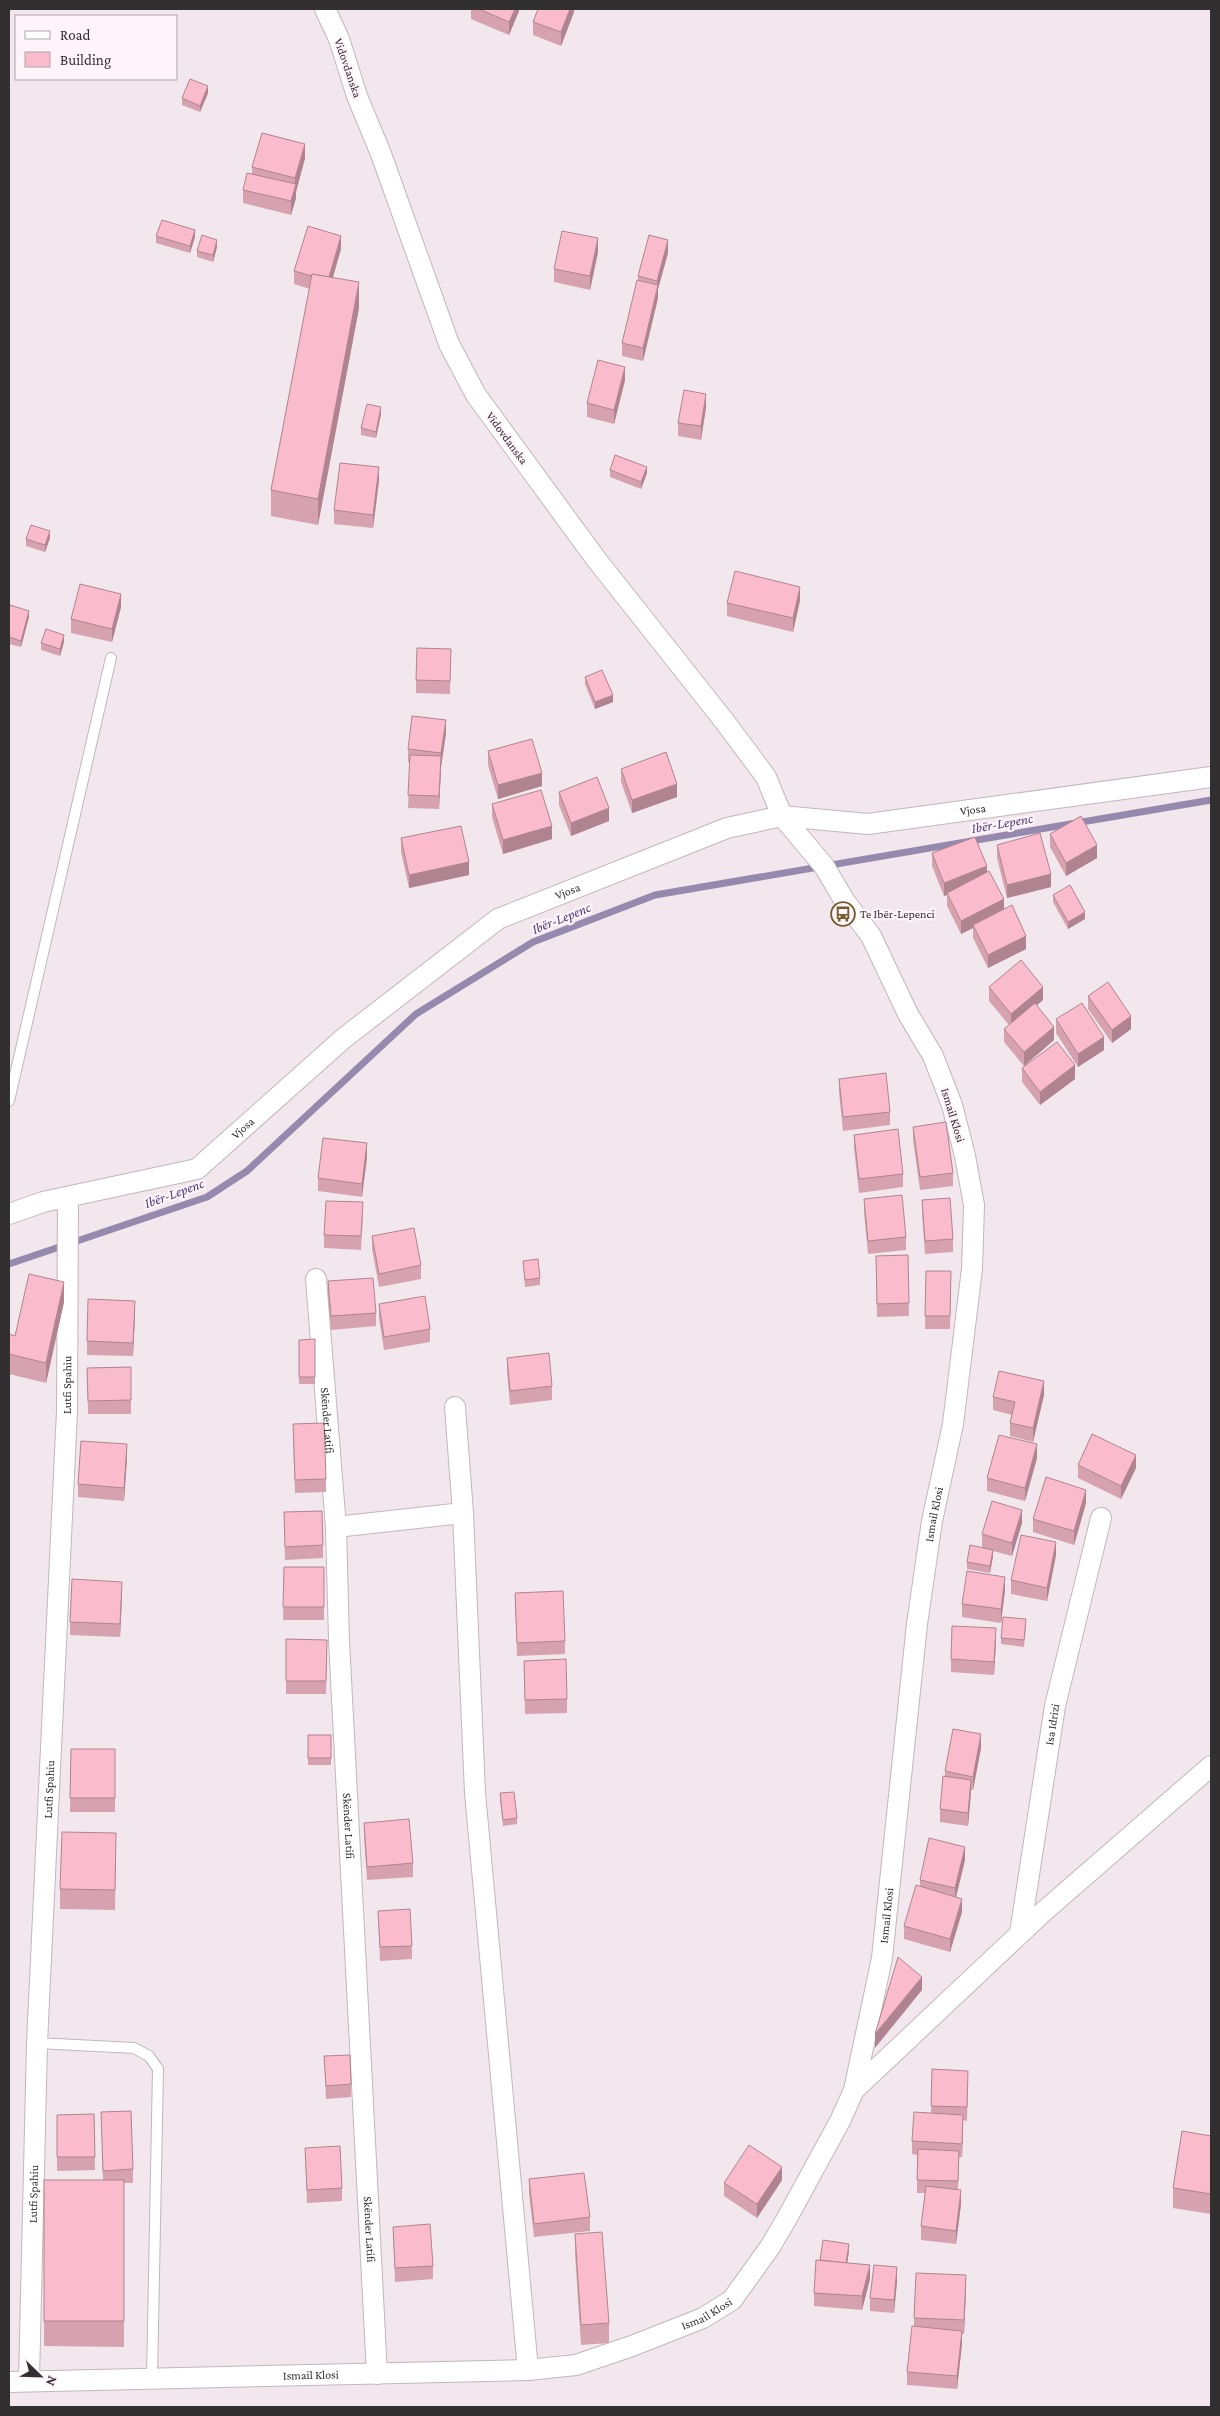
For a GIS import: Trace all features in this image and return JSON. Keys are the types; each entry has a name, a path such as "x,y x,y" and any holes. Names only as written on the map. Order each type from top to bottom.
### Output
{"street":[{"name":"Vidovdanska","path":"325,9 339,39 358,96 382,154 449,344 476,395 596,559 766,777 782,816"},
{"name":"Vjosa","path":"9,1214 43,1202 197,1169 344,1038 498,919 727,828 782,816 868,824 1211,777"},
{"name":"Ismail Klosi","path":"9,2382 29,2380 528,2370 576,2365 632,2346 703,2318 732,2300 770,2247 840,2121 854,2090 882,1958 917,1624 932,1521 953,1424 972,1269 974,1205 952,1105 933,1056 908,1014 871,936 844,900 824,866 782,816"},
{"name":"Lutfi Spahiu","path":"29,2380 37,2043 67,1411 68,1197"},
{"name":"Skënder Latifi","path":"316,1279 336,1527 339,1640 377,2374"},
{"path":"455,1407 463,1513 475,1793 528,2370"},
{"path":"336,1527 463,1513"},
{"name":"Isa Idrizi","path":"1020,1933 1055,1706 1101,1518"},
{"path":"854,2090 1020,1933 1211,1766"}],"lane":[{"path":"9,1101 111,658"},
{"path":"37,2043 134,2048 149,2056 158,2069 152,2379"}],"building":[{"path":"479,9 515,9 509,22"},
{"path":"538,9 570,9 561,32 533,22"},
{"path":"190,79 208,86 200,106 182,98"},
{"path":"262,133 305,144 295,178 252,167"},
{"path":"247,173 296,184 291,201 243,190"},
{"path":"162,220 195,230 190,246 156,236"},
{"path":"308,226 341,236 329,277 312,274 312,276 294,271"},
{"path":"562,231 598,238 590,276 554,269"},
{"path":"202,235 217,240 213,255 197,251"},
{"path":"649,235 668,240 657,281 638,276"},
{"path":"312,274 359,282 318,499 271,490"},
{"path":"637,280 658,285 643,348 622,343"},
{"path":"598,360 625,367 614,410 587,403"},
{"path":"684,390 706,394 701,426 678,423"},
{"path":"367,404 381,407 376,432 361,428"},
{"path":"615,455 647,467 641,482 610,470"},
{"path":"340,463 379,467 373,515 334,510"},
{"path":"31,525 50,531 45,545 26,539"},
{"path":"735,571 800,587 793,618 727,603"},
{"path":"80,584 121,594 112,629 71,619"},
{"path":"10,605 29,611 21,641 9,637"},
{"path":"46,629 64,635 60,649 41,643"},
{"path":"417,648 451,649 450,681 416,680"},
{"path":"602,670 613,695 595,702 585,677"},
{"path":"412,716 446,720 441,753 408,749"},
{"path":"532,739 542,773 498,785 488,751"},
{"path":"666,752 677,784 632,800 621,769"},
{"path":"410,755 441,756 439,796 408,795"},
{"path":"597,777 609,808 571,823 559,792"},
{"path":"541,790 552,826 503,840 492,804"},
{"path":"1081,816 1097,845 1066,863 1050,834"},
{"path":"461,826 469,862 409,875 401,838"},
{"path":"1040,833 1051,874 1007,885 997,845"},
{"path":"975,837 987,866 944,883 932,853"},
{"path":"989,871 1004,899 961,921 947,893"},
{"path":"1070,885 1085,912 1068,922 1053,895"},
{"path":"1012,905 1026,936 988,955 973,925"},
{"path":"1021,960 1043,987 1011,1014 989,987"},
{"path":"1108,982 1131,1016 1112,1030 1088,996"},
{"path":"1035,1003 1054,1027 1024,1052 1004,1029"},
{"path":"1082,1003 1104,1037 1078,1054 1056,1019"},
{"path":"1057,1042 1075,1065 1040,1092 1022,1068"},
{"path":"886,1073 890,1112 843,1117 839,1079"},
{"path":"946,1122 953,1173 920,1177 913,1127"},
{"path":"898,1129 903,1174 859,1179 854,1135"},
{"path":"323,1138 367,1143 362,1184 318,1178"},
{"path":"902,1195 906,1237 868,1241 864,1199"},
{"path":"950,1198 953,1239 925,1241 922,1200"},
{"path":"326,1201 363,1202 361,1236 324,1235"},
{"path":"414,1228 421,1265 379,1274 372,1236"},
{"path":"908,1255 909,1303 877,1304 876,1256"},
{"path":"538,1259 540,1278 525,1280 523,1261"},
{"path":"926,1271 951,1271 950,1316 925,1316"},
{"path":"29,1274 64,1282 46,1363 9,1354 9,1334 15,1336"},
{"path":"373,1278 376,1313 331,1316 328,1281"},
{"path":"425,1296 430,1329 384,1337 379,1304"},
{"path":"88,1299 135,1301 133,1343 87,1341"},
{"path":"315,1339 315,1377 299,1377 299,1340"},
{"path":"549,1353 552,1386 510,1391 507,1358"},
{"path":"131,1367 131,1400 88,1401 87,1368"},
{"path":"999,1371 1044,1381 1033,1428 1010,1423 1015,1402 993,1397"},
{"path":"324,1423 326,1479 295,1480 293,1424"},
{"path":"1092,1434 1136,1455 1121,1486 1078,1465"},
{"path":"999,1435 1037,1444 1025,1488 987,1478"},
{"path":"81,1441 127,1444 124,1488 78,1484"},
{"path":"1046,1477 1086,1490 1074,1531 1033,1519"},
{"path":"992,1501 1022,1510 1012,1543 982,1534"},
{"path":"322,1511 323,1545 285,1547 284,1512"},
{"path":"1021,1535 1056,1542 1047,1588 1011,1580"},
{"path":"970,1545 993,1550 990,1566 967,1562"},
{"path":"284,1567 324,1567 324,1607 283,1607"},
{"path":"967,1571 1005,1577 1001,1609 962,1604"},
{"path":"72,1579 122,1582 120,1624 70,1622"},
{"path":"563,1591 565,1641 517,1643 515,1593"},
{"path":"1003,1617 1026,1619 1024,1640 1001,1638"},
{"path":"952,1626 996,1628 994,1662 951,1659"},
{"path":"286,1639 327,1640 326,1681 286,1681"},
{"path":"566,1659 567,1699 525,1700 524,1661"},
{"path":"953,1729 981,1734 973,1777 945,1771"},
{"path":"308,1735 331,1735 331,1758 308,1758"},
{"path":"71,1749 115,1749 115,1798 70,1798"},
{"path":"943,1776 971,1780 968,1813 940,1809"},
{"path":"514,1792 517,1818 503,1820 500,1793"},
{"path":"409,1819 413,1863 367,1867 364,1823"},
{"path":"62,1832 116,1833 115,1890 60,1889"},
{"path":"929,1838 965,1847 955,1888 920,1880"},
{"path":"916,1885 962,1899 950,1939 904,1926"},
{"path":"410,1909 412,1946 380,1947 378,1911"},
{"path":"898,1957 922,1977 875,2034"},
{"path":"350,2055 351,2084 326,2086 324,2056"},
{"path":"932,2069 968,2071 967,2107 931,2106"},
{"path":"131,2111 133,2169 103,2171 101,2112"},
{"path":"914,2112 963,2115 962,2144 912,2141"},
{"path":"94,2114 95,2157 57,2157 57,2115"},
{"path":"1182,2131 1211,2136 1211,2194 1173,2188"},
{"path":"749,2145 782,2167 757,2204 724,2183"},
{"path":"340,2146 342,2188 307,2190 305,2148"},
{"path":"918,2149 959,2151 958,2181 917,2180"},
{"path":"584,2173 590,2217 534,2224 529,2179"},
{"path":"44,2180 124,2180 124,2321 44,2321"},
{"path":"926,2186 961,2190 956,2231 921,2226"},
{"path":"430,2224 433,2266 395,2268 393,2227"},
{"path":"602,2232 609,2323 581,2325 575,2234"},
{"path":"823,2240 849,2244 846,2263 820,2260"},
{"path":"816,2260 870,2265 862,2296 814,2293"},
{"path":"874,2265 897,2267 894,2300 870,2298"},
{"path":"916,2273 966,2275 964,2320 914,2318"},
{"path":"912,2326 962,2331 957,2376 907,2372"}],"waterway":[{"name":"Ibër-Lepenc","path":"9,1264 207,1197 247,1171 416,1014 533,942 655,895 1211,800"}],"place":[{"name":"Te Ibër-Lepenci","path":"843,914"}]}
